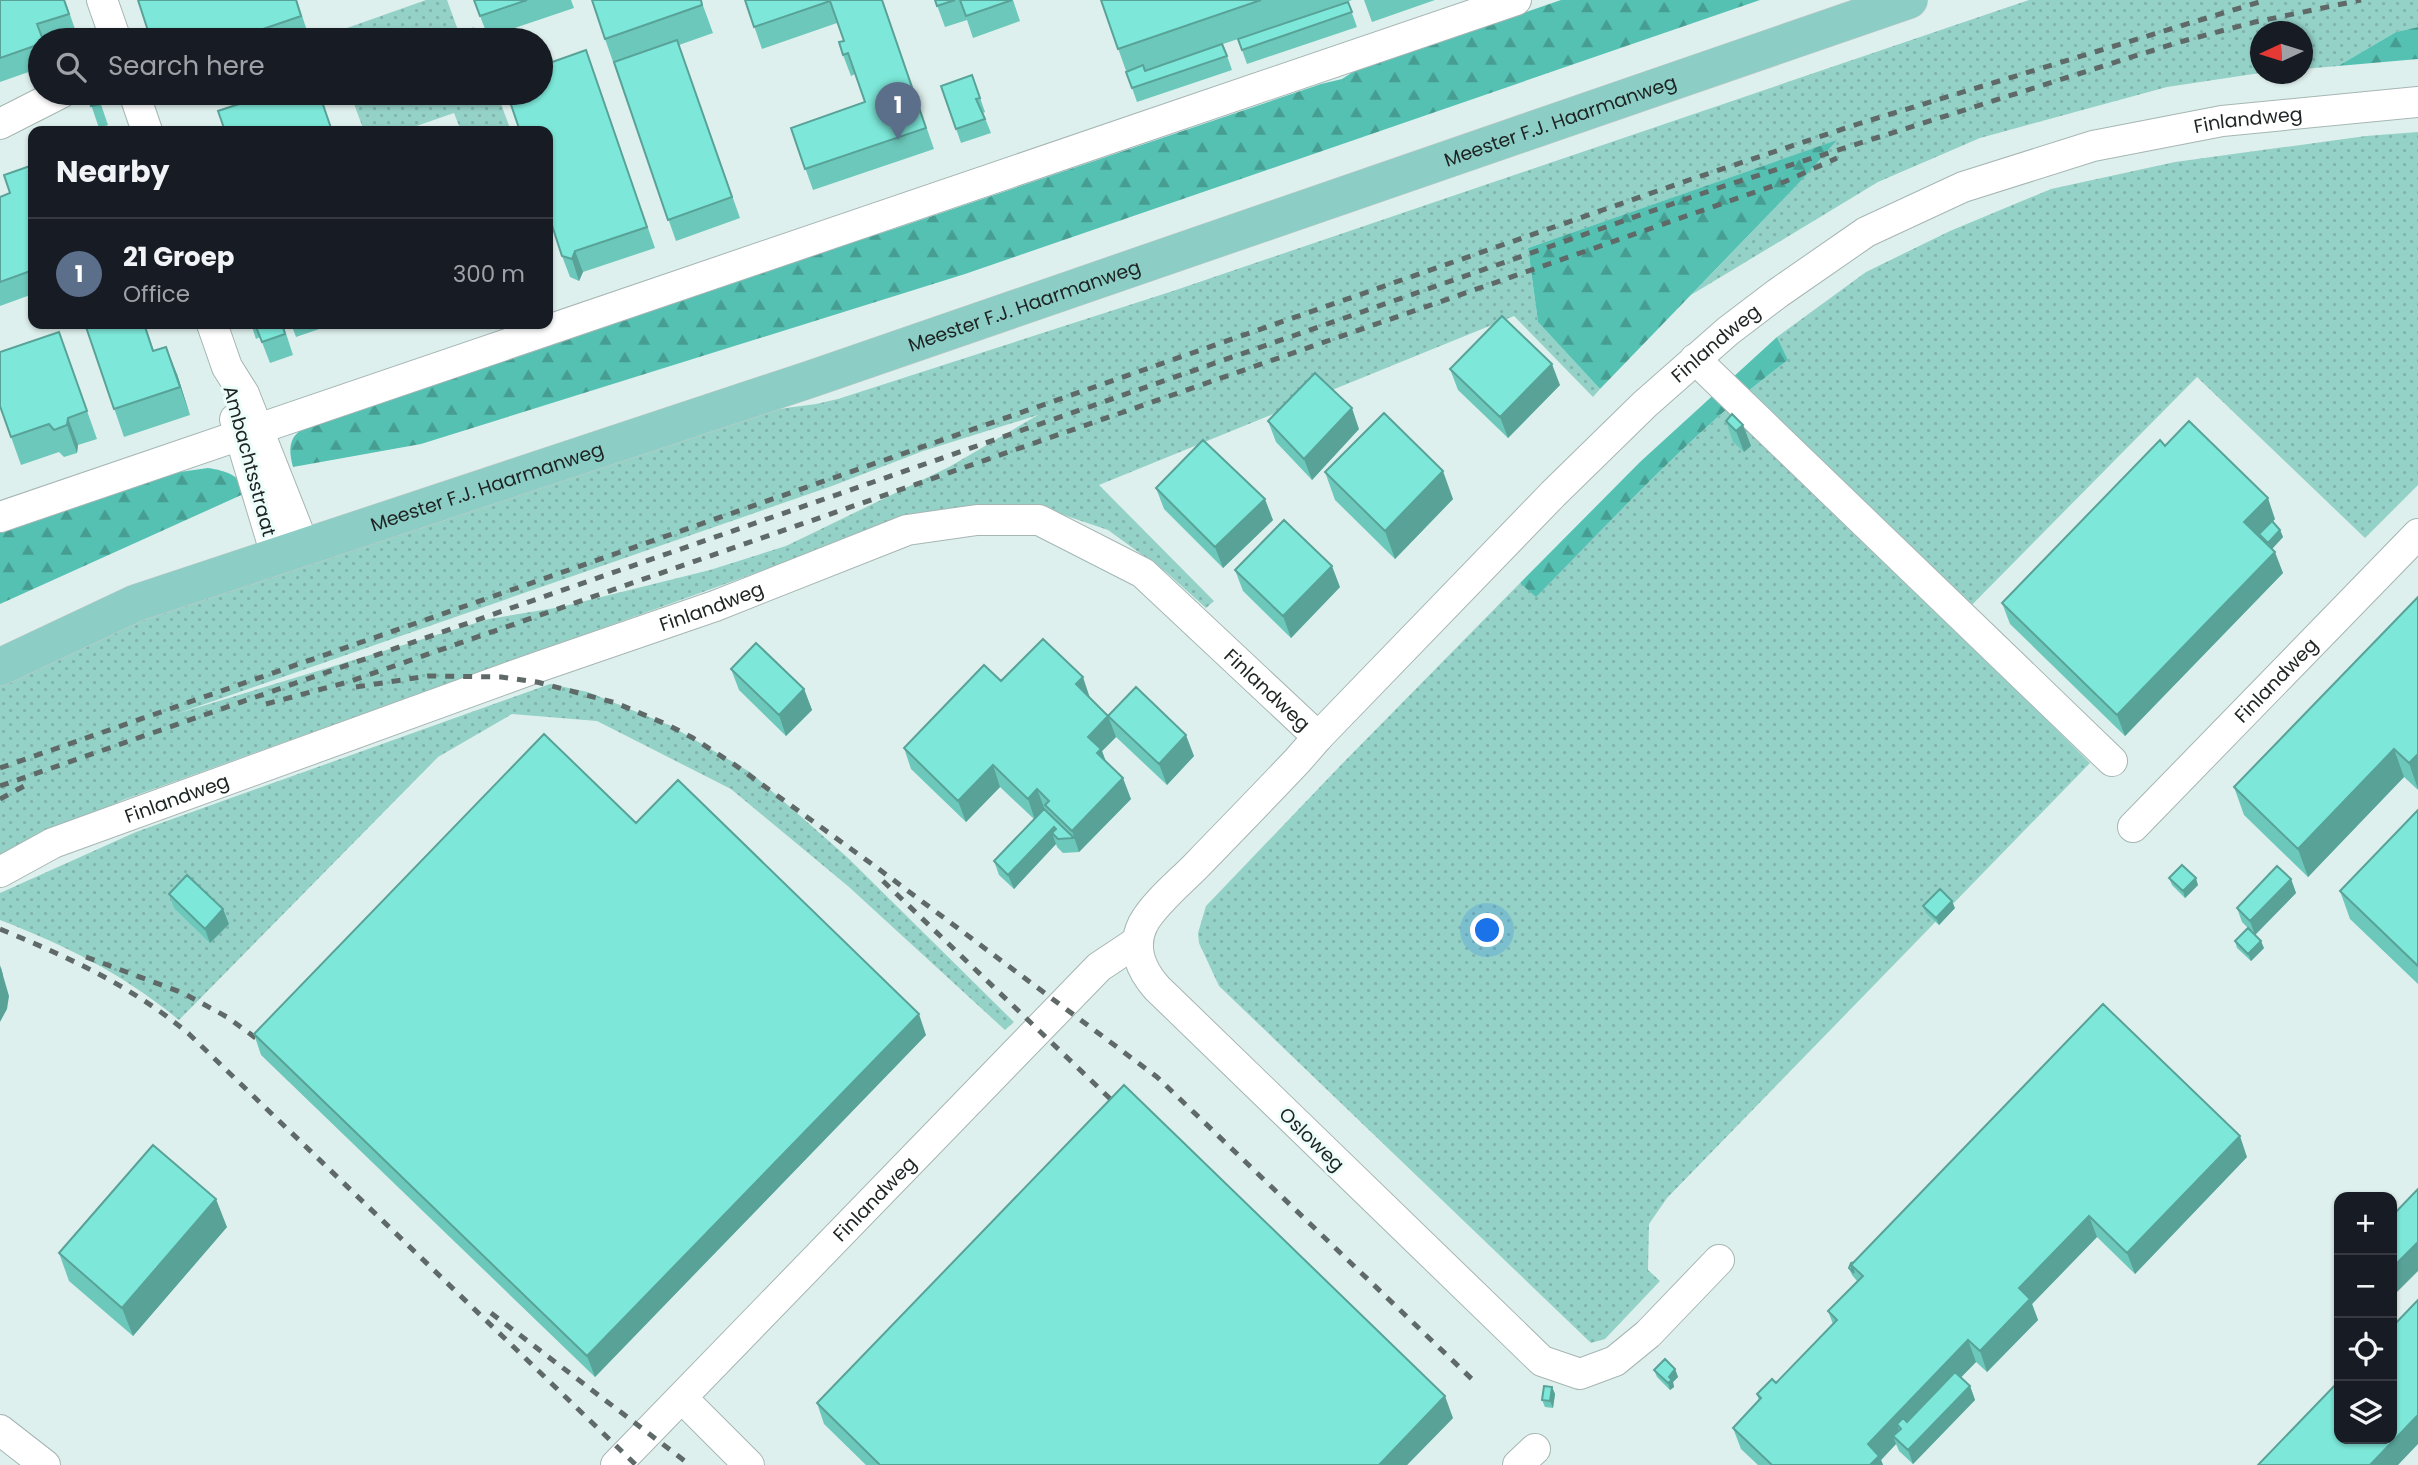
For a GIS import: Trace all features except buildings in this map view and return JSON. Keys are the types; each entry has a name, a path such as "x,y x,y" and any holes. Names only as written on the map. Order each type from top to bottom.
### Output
{"main road":[{"name":"Meester F.J. Haarmanweg","path":"0,638 44,623 136,603 811,379 1909,0"},
{"name":"Meester F.J. Haarmanweg","path":"0,667 136,603"}],"street":[{"path":"102,0 112,28"},
{"path":"0,517 1516,0"},
{"name":"Finlandweg","path":"0,872 54,843 535,668 715,606 907,530 977,520 1040,520 1143,573 1318,737 1553,494 1695,359 1778,293 1866,232 1963,187 2094,146 2222,121 2418,102"},
{"path":"0,124 37,105"},
{"path":"138,105 145,126"},
{"name":"Ambachtsstraat","path":"214,329 227,367 230,401 249,433 290,551"},
{"path":"1695,359 2112,761"},
{"name":"Finlandweg","path":"2133,827 2418,534"},
{"path":"1138,940 1143,924 1168,895 1318,737"},
{"name":"Finlandweg","path":"616,1465 1099,967 1138,940"},
{"name":"Osloweg","path":"1138,940 1139,958 1146,975 1157,988 1542,1361 1580,1374 1615,1361 1648,1334 1719,1260"},
{"path":"682,1398 749,1465"},
{"path":"0,1430 45,1465"}],"green space":[{"path":"426,0 447,0 457,28 347,28"},
{"path":"1561,0 1760,0 965,274 421,444 293,467 291,446 294,437 301,430 773,267 1342,79 1353,72"},
{"path":"2029,0 2418,0 2418,27 2396,32 2338,66 2313,68 2313,21 2250,21 2250,75 2167,87 1980,138 1878,182 1691,295 1799,183 1835,141 1528,248 1538,322 1600,389 1593,397 1514,316 1099,485 1214,601 1206,608 1166,572 1108,530 1052,511 859,536 123,800 0,854 0,678 158,613 771,410 838,399 1173,291","holes":["1038,415 949,467 786,546 710,570 561,607 489,619 176,714 832,486 923,451"]},
{"path":"2418,27 2418,59 2338,66 2396,32"},
{"path":"354,105 501,105 509,126 459,126 454,113 416,126 362,126"},
{"path":"2418,132 2418,485 2365,538 2197,377 1952,625 2090,763 1667,1198 1649,1224 1648,1270 1660,1281 1605,1339 1591,1343 1219,986 1199,943 1198,933 1206,906 1520,583 1536,596 1689,443 1788,360 1777,337 1866,272 1950,231 2051,189 2175,162 2366,136"},
{"path":"1837,140 1799,183 1600,389 1538,322 1528,248"},
{"path":"1777,337 1788,360 1689,443 1536,597 1520,583 1640,462"},
{"path":"208,468 232,475 248,492 0,604 0,533 180,472"},
{"path":"550,684 588,692 671,726 750,772 847,857 1014,1022 1005,1030 849,887 731,789 597,721 512,714 438,757 179,1020 94,962 0,920 0,893 136,832"}],"railway":[{"path":"0,768 1689,180 1861,123 2266,0"},
{"path":"0,786 1715,189 2176,43 2255,22 2361,0"},
{"path":"266,704 348,682 1784,182 1837,158"},
{"path":"356,687 428,676 501,677 537,682 616,703 693,738 735,765 876,867 1157,1077 1476,1383"},
{"path":"0,799 28,784"},
{"path":"883,881 1125,1113"},
{"path":"0,929 99,974 145,1001 189,1034 636,1465"},
{"path":"86,957 183,993 227,1017 268,1047"},
{"path":"491,1313 690,1465"}],"place":[{"name":"21 Groep","path":"898,140"}]}
